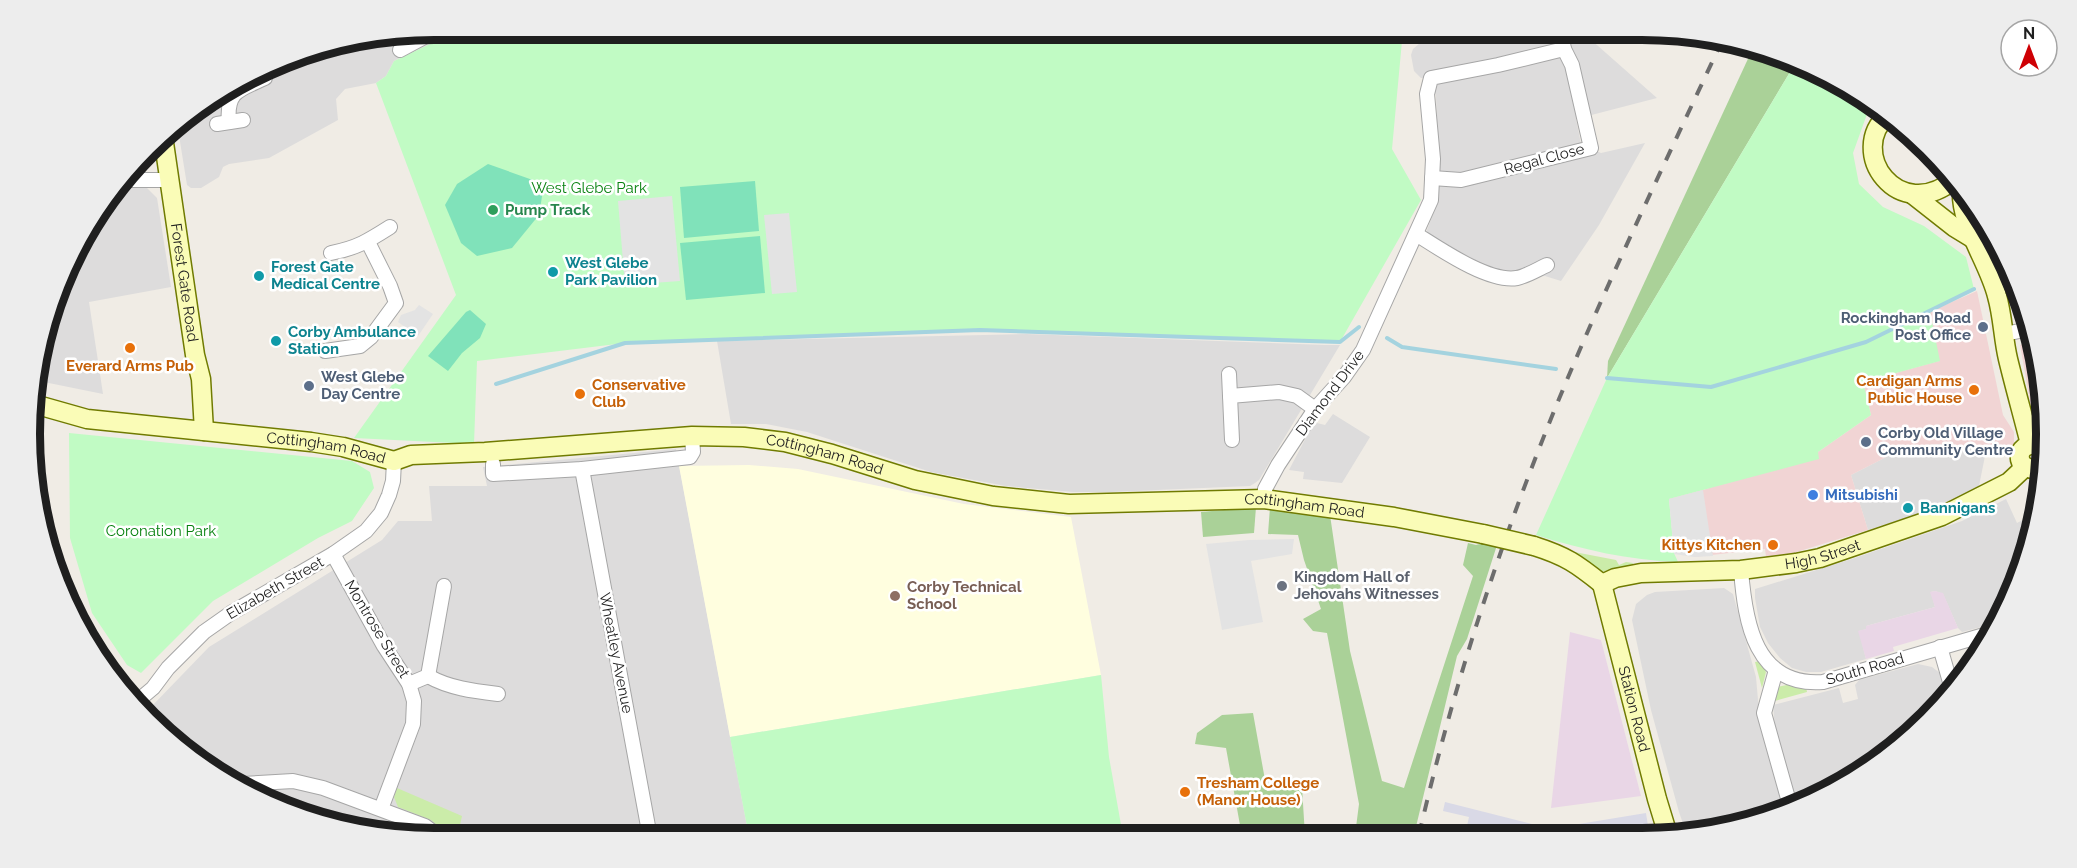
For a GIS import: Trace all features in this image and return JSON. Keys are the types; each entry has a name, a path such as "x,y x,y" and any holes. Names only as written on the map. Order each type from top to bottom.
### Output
{"street":[{"name":"Regal Close","path":"1432,178 1461,180 1591,148 1572,65 1562,40"},
{"path":"1432,178 1433,159 1427,94 1431,78 1564,49"},
{"path":"230,122 228,106 236,93"},
{"path":"1882,121 1875,134 1873,150 1876,165 1884,179 1897,189 1912,194 1928,194 1948,185"},
{"name":"Forest Gate Road","path":"165,148 195,355 201,379 204,431"},
{"name":"Diamond Drive","path":"1264,499 1265,489 1278,465 1315,409 1344,377 1363,350 1431,200 1432,178"},
{"path":"134,180 170,180"},
{"path":"1912,194 1972,238"},
{"path":"1965,208 1972,238 1989,270 1996,292 2008,357 2036,445"},
{"path":"331,253 368,242 390,227"},
{"path":"1416,234 1477,270 1489,274 1517,278 1547,265"},
{"path":"1972,238 1982,234"},
{"path":"325,351 360,346 371,338 396,303 368,242"},
{"path":"2005,334 2022,330"},
{"path":"1228,374 1232,440"},
{"path":"1230,396 1279,392 1298,396 1315,409"},
{"name":"Cottingham Road","path":"41,406 87,419 311,442 343,447 394,461 411,455 485,452 692,436 744,437 785,442 915,480 972,493 1032,501 1069,504 1264,499 1360,511 1534,546 1558,554 1577,564 1602,584"},
{"path":"493,464 493,474 582,469 690,458 693,452 692,436"},
{"path":"2035,469 2025,467 2020,456 2023,449 2036,448"},
{"name":"Elizabeth Street","path":"142,697 204,632 231,613 333,554 366,531 381,513 393,481 394,461"},
{"name":"High Street","path":"1602,584 1615,578 1641,573 1741,570 1820,558 1942,516 2009,482 2025,467"},
{"name":"Wheatley Avenue","path":"582,469 648,828"},
{"name":"Montrose Street","path":"333,554 384,646 409,684 414,701 414,724 381,810"},
{"name":"South Road","path":"1741,570 1743,591 1758,650 1776,670 1787,677 1812,683 1823,682 1981,636"},
{"name":"Station Road","path":"1602,584 1666,827"},
{"path":"428,675 444,586"},
{"path":"1940,647 1950,680"},
{"path":"1776,670 1764,713 1788,800"},
{"path":"409,684 428,675"},
{"path":"428,675 467,695 498,694"},
{"path":"253,783 293,781 323,788 427,828"}],"shaded area":[{"path":"439,40 394,61 386,76 376,83 345,89 336,99 338,120 269,158 229,164 223,167 219,177 201,188 191,188 187,185 179,135 237,93 283,70 332,54 383,44"},
{"path":"1424,40 1591,40 1657,98 1576,119 1581,144 1601,153 1645,143 1599,225 1561,281 1545,276 1486,280 1459,267 1422,243 1436,206 1438,158 1436,96 1431,77 1421,78 1414,71 1411,55 1413,49"},
{"path":"145,186 157,198 171,287 89,302 103,394 44,382 54,332 70,283 93,237 128,187"},
{"path":"672,196 680,281 625,285 618,201"},
{"path":"789,213 797,292 772,294 764,215"},
{"path":"1977,291 2003,415 2014,432 2011,457 1969,446 1944,444 1900,450 1851,475 1868,530 1790,554 1766,557 1765,549 1694,557 1669,499 1818,452 1871,415 1863,382 1939,361 1929,312"},
{"path":"419,305 433,314 418,336 398,322 401,315 415,310"},
{"path":"1026,334 1340,345 1259,480 1250,486 1073,492 1006,486 931,472 807,432 766,424 731,424 717,341"},
{"path":"2026,343 2029,357 2036,424 2032,412 2020,345"},
{"path":"1333,414 1370,437 1342,483 1303,479 1304,472 1289,470 1310,430 1317,423 1325,425"},
{"path":"1944,444 1969,446 1986,451 1979,486 1937,508 1868,530 1851,475 1900,450"},
{"path":"676,449 747,828 434,828 357,820 283,798 237,775 194,746 151,707 209,647 382,540 398,521 432,521 429,486 487,486 483,467"},
{"name":"Corby Technical School","path":"749,465 798,469 964,504 1071,517 1101,675 730,737 679,466"},
{"path":"1703,490 1713,556 1694,557 1674,554 1669,499"},
{"path":"2006,499 2017,523 2027,518 2007,585 1985,626 1962,632 1943,594 1935,591 1931,592 1935,607 1866,626 1867,629 1859,631 1866,659 1821,672 1806,672 1792,668 1768,643 1760,627 1755,589 1962,521"},
{"path":"1294,539 1292,554 1251,561 1263,622 1222,630 1206,544"},
{"path":"1724,588 1733,594 1756,677 1760,723 1782,802 1720,820 1684,825 1651,710 1632,620 1636,604 1655,592"},
{"path":"1930,592 1943,593 1958,628 1893,647 1894,651 1866,659 1858,631 1866,629 1866,626 1935,607"},
{"path":"1570,632 1601,640 1641,796 1551,808"},
{"path":"1971,652 1957,672 1955,666 1963,655"},
{"path":"1918,664 1932,667 1940,673 1944,687 1921,712 1883,746 1840,775 1795,797 1775,729 1773,705 1839,688 1843,703 1858,699 1855,685 1859,680"},
{"path":"1445,802 1548,828 1467,828 1469,817 1443,811"},
{"path":"1646,813 1648,826 1581,828 1579,824"}],"green space":[{"name":"West Glebe Park","path":"439,40 1402,40 1392,149 1421,200 1340,342 980,330 625,343 477,361 474,444 354,438 456,295 376,83 386,76 394,61"},
{"path":"1750,55 1792,69 1607,378 1608,361"},
{"path":"1792,69 1840,93 1868,111 1853,153 1859,184 1883,207 1924,226 1966,257 1974,289 1930,312 1940,361 1863,382 1871,415 1818,452 1819,459 1669,499 1674,553 1678,562 1606,553 1536,535 1607,378"},
{"name":"Pump Track","path":"488,164 544,184 539,215 512,248 477,256 461,243 445,205 457,184"},
{"path":"755,181 759,231 684,238 680,187"},
{"path":"760,236 765,293 686,300 680,243"},
{"path":"470,310 486,324 480,338 462,353 448,371 428,356"},
{"name":"Coronation Park","path":"69,433 352,461 370,472 374,488 352,521 318,538 213,601 141,673 127,665 92,613 70,538"},
{"path":"1256,507 1254,533 1203,537 1201,512"},
{"path":"1270,507 1330,515 1350,651 1382,781 1404,788 1473,576 1463,565 1468,543 1497,545 1467,639 1457,656 1416,828 1356,828 1359,804 1327,633 1313,631 1303,619 1321,609 1298,535 1268,534"},
{"path":"1564,550 1616,560 1619,565 1626,562 1633,563 1632,566 1600,572"},
{"path":"1760,661 1766,672 1762,688 1755,662"},
{"path":"1101,675 1109,757 1122,828 747,828 730,737"},
{"path":"1792,684 1806,687 1807,692 1771,702 1777,687"},
{"path":"1253,713 1267,791 1302,787 1305,828 1241,828 1226,748 1195,744 1197,733 1222,715"},
{"path":"397,788 462,816 460,825 454,828 440,828 431,820 398,807 394,797"}],"waterway":[{"path":"1607,378 1711,387 1866,342 1974,289"},
{"path":"496,384 625,343 980,330 1340,342 1359,327"},
{"path":"1387,338 1402,347 1556,369"}],"railway":[{"path":"1421,828 1463,669 1517,506 1559,399 1598,309 1719,48"}],"place":[{"name":"Pump Track","path":"493,210"},
{"name":"West Glebe Park Pavilion","path":"553,272"},
{"name":"Forest Gate Medical Centre","path":"259,276"},
{"name":"Rockingham Road Post Office","path":"1983,327"},
{"name":"Corby Ambulance Station","path":"276,341"},
{"name":"Everard Arms Pub","path":"130,348"},
{"name":"West Glebe Day Centre","path":"309,386"},
{"name":"Cardigan Arms Public House","path":"1974,390"},
{"name":"Conservative Club","path":"580,394"},
{"name":"Corby Old Village Community Centre","path":"1866,442"},
{"name":"Mitsubishi","path":"1813,495"},
{"name":"Bannigans","path":"1908,508"},
{"name":"Kittys Kitchen","path":"1773,545"},
{"name":"Kingdom Hall of Jehovahs Witnesses","path":"1282,586"},
{"name":"Corby Technical School","path":"895,596"},
{"name":"Tresham College (Manor House)","path":"1185,792"}]}
